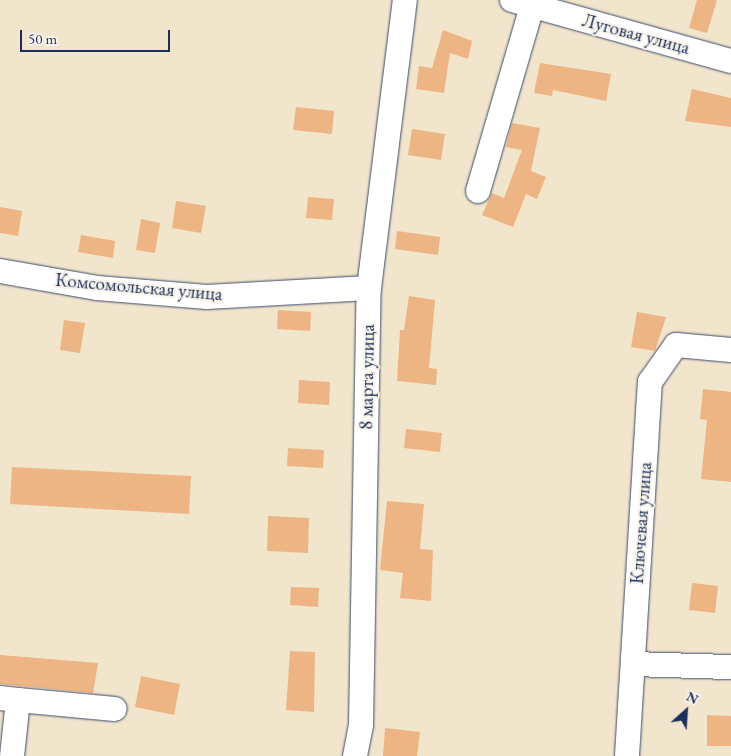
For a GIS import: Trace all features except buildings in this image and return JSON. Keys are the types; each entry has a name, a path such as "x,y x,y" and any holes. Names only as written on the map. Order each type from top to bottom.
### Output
{"street":[{"name":"8 марта улица","path":"355,756 361,725 369,288 405,0"},
{"name":"Луговая улица","path":"522,3 731,61"},
{"path":"478,192 522,3"},
{"name":"Комсомольская улица","path":"0,271 96,288 207,297 369,288"},
{"name":"Ключевая улица","path":"627,756 650,382 676,344 731,350"},
{"path":"632,664 731,667"},
{"path":"12,756 9,699 115,709"}]}
